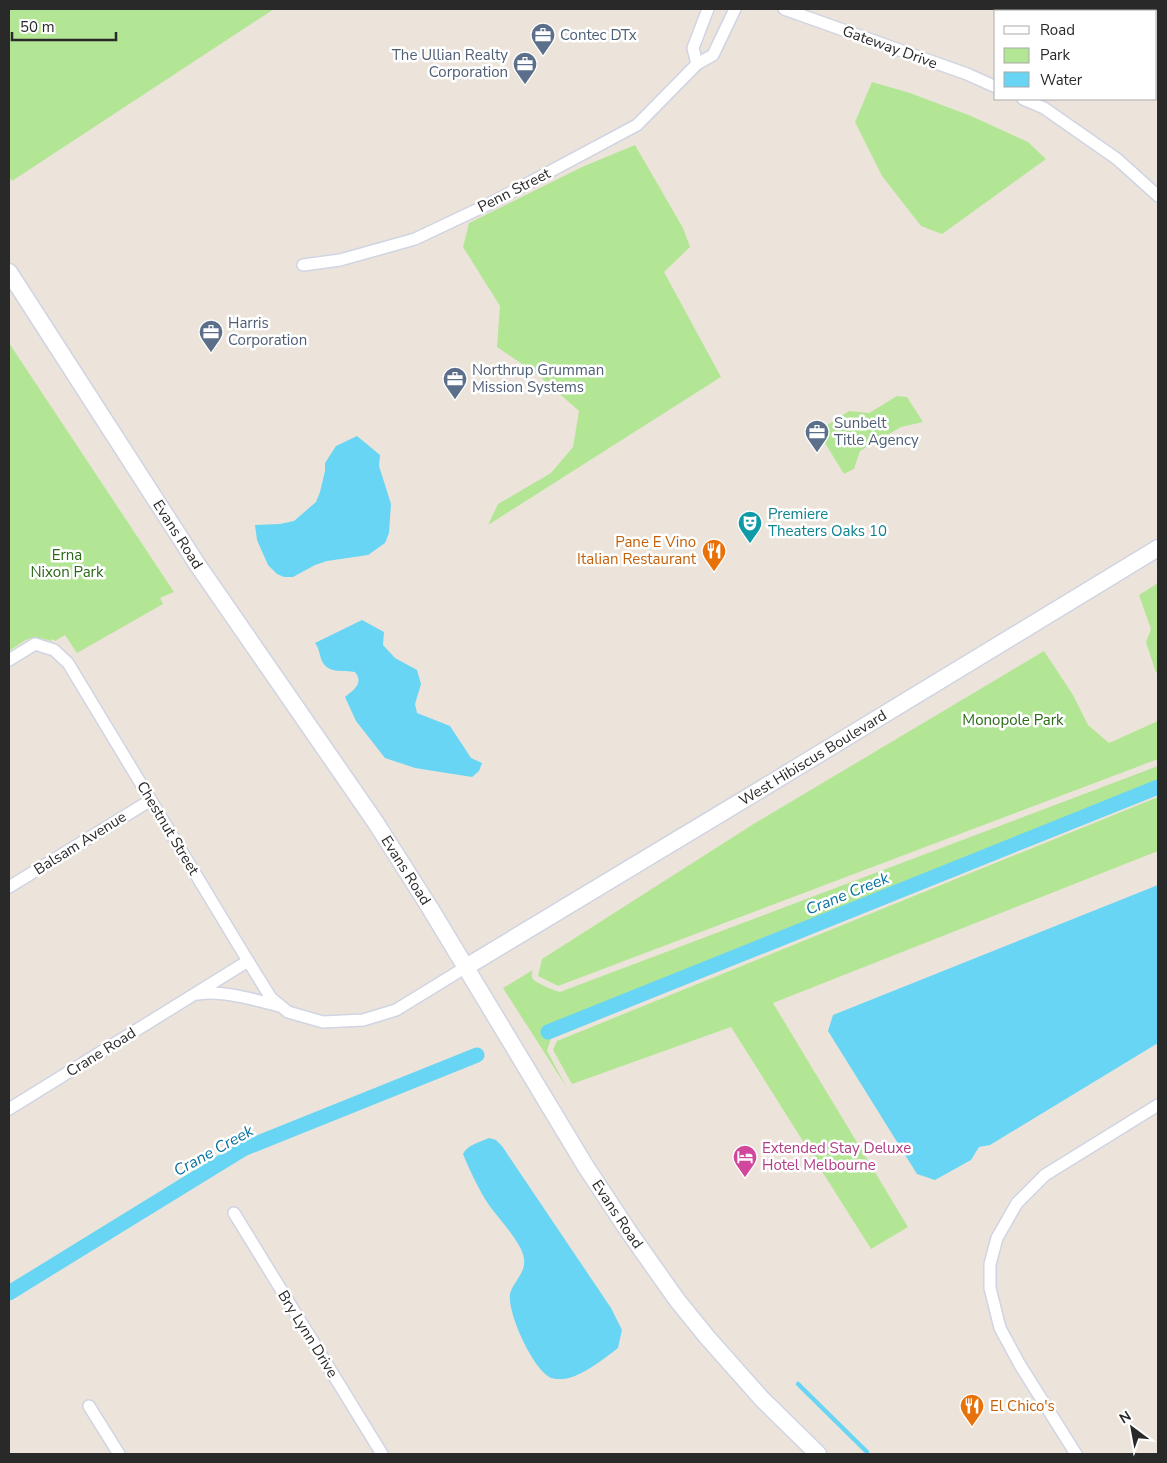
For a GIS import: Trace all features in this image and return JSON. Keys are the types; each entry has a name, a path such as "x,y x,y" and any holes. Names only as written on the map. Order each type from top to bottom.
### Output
{"street":[{"path":"697,64 693,48 708,9"},
{"name":"Penn Street","path":"303,265 340,260 415,239 491,203 638,125 697,64 712,55 735,9"},
{"name":"Gateway Drive","path":"784,9 968,74 994,85"},
{"path":"1025,100 1044,108 1117,159 1158,196"},
{"name":"Evans Road","path":"9,272 170,523 376,823 466,967 586,1167 629,1232 677,1300 706,1336 762,1399 818,1454"},
{"name":"West Hibiscus Boulevard","path":"466,967 1158,548"},
{"name":"Chestnut Street","path":"9,660 36,644 54,650 68,663 271,998 282,1006"},
{"name":"Balsam Avenue","path":"9,887 151,800"},
{"name":"Crane Road","path":"9,1109 248,961"},
{"name":"Crane Road","path":"193,995 212,992 246,998 282,1006 288,1012 323,1022 363,1020 396,1010 466,967"},
{"path":"1076,1454 1020,1365 1000,1328 990,1288 990,1264 997,1238 1018,1203 1044,1175 1158,1105"},
{"name":"Bry Lynn Drive","path":"234,1213 382,1454"},
{"path":"89,1406 119,1454"}],"green space":[{"path":"9,9 274,9 12,181 9,176"},
{"path":"872,82 910,93 971,116 1028,142 1046,159 942,234 921,226 882,176 855,122"},
{"path":"635,145 683,228 690,247 664,272 721,377 488,525 498,504 551,473 573,447 579,411 537,374 497,347 500,306 463,247 469,223 582,167"},
{"name":"Erna Nixon Park","path":"9,343 174,592 160,598 163,604 77,653 65,635 55,641 53,639 51,641 37,638 28,639 9,651"},
{"path":"897,396 907,397 923,422 901,427 860,451 854,469 844,474 822,438 824,427 849,411 869,413"},
{"path":"1158,583 1158,675 1146,642 1151,629 1139,595"},
{"name":"Monopole Park","path":"1044,651 1073,695 1088,725 1109,743 1158,721 1158,759 558,986 538,976 542,959 752,825"},
{"path":"1158,766 1158,790 554,1034 547,1051 567,1088 503,988 533,970 532,977 535,981 560,992"},
{"path":"1158,797 1158,851 773,1003 908,1227 871,1249 731,1027 572,1084 553,1050 557,1041"}],"water":[{"path":"357,436 380,455 379,466 391,504 389,533 385,543 368,555 327,561 293,577 284,577 277,574 268,565 257,540 255,525 280,524 294,521 316,502 325,471 325,463 336,446"},
{"path":"362,620 384,632 383,645 395,658 417,670 421,684 415,704 417,713 450,726 471,758 482,763 479,771 472,777 415,768 385,758 356,721 345,697 357,686 358,676 355,672 337,671 328,668 322,661 315,643"},
{"path":"1158,885 1158,1043 990,1145 979,1147 971,1160 935,1180 917,1174 828,1031 833,1015"},
{"path":"489,1138 496,1140 502,1146 611,1308 622,1330 618,1348 576,1376 555,1379 544,1373 529,1353 517,1327 510,1303 510,1294 523,1269 523,1253 486,1200 463,1154 471,1146"}],"waterway":[{"name":"Crane Creek","path":"548,1032 1158,787"},
{"name":"Crane Creek","path":"9,1293 243,1149 477,1055"},
{"path":"798,1384 867,1452"}],"place":[{"name":"Contec DTx","path":"543,56"},
{"name":"The Ullian Realty Corporation","path":"525,85"},
{"name":"Harris Corporation","path":"211,353"},
{"name":"Northrup Grumman Mission Systems","path":"455,400"},
{"name":"Sunbelt Title Agency","path":"817,453"},
{"name":"Premiere Theaters Oaks 10","path":"750,544"},
{"name":"Pane E Vino Italian Restaurant","path":"714,572"},
{"name":"Extended Stay Deluxe Hotel Melbourne","path":"745,1178"},
{"name":"El Chico's","path":"972,1427"}]}
